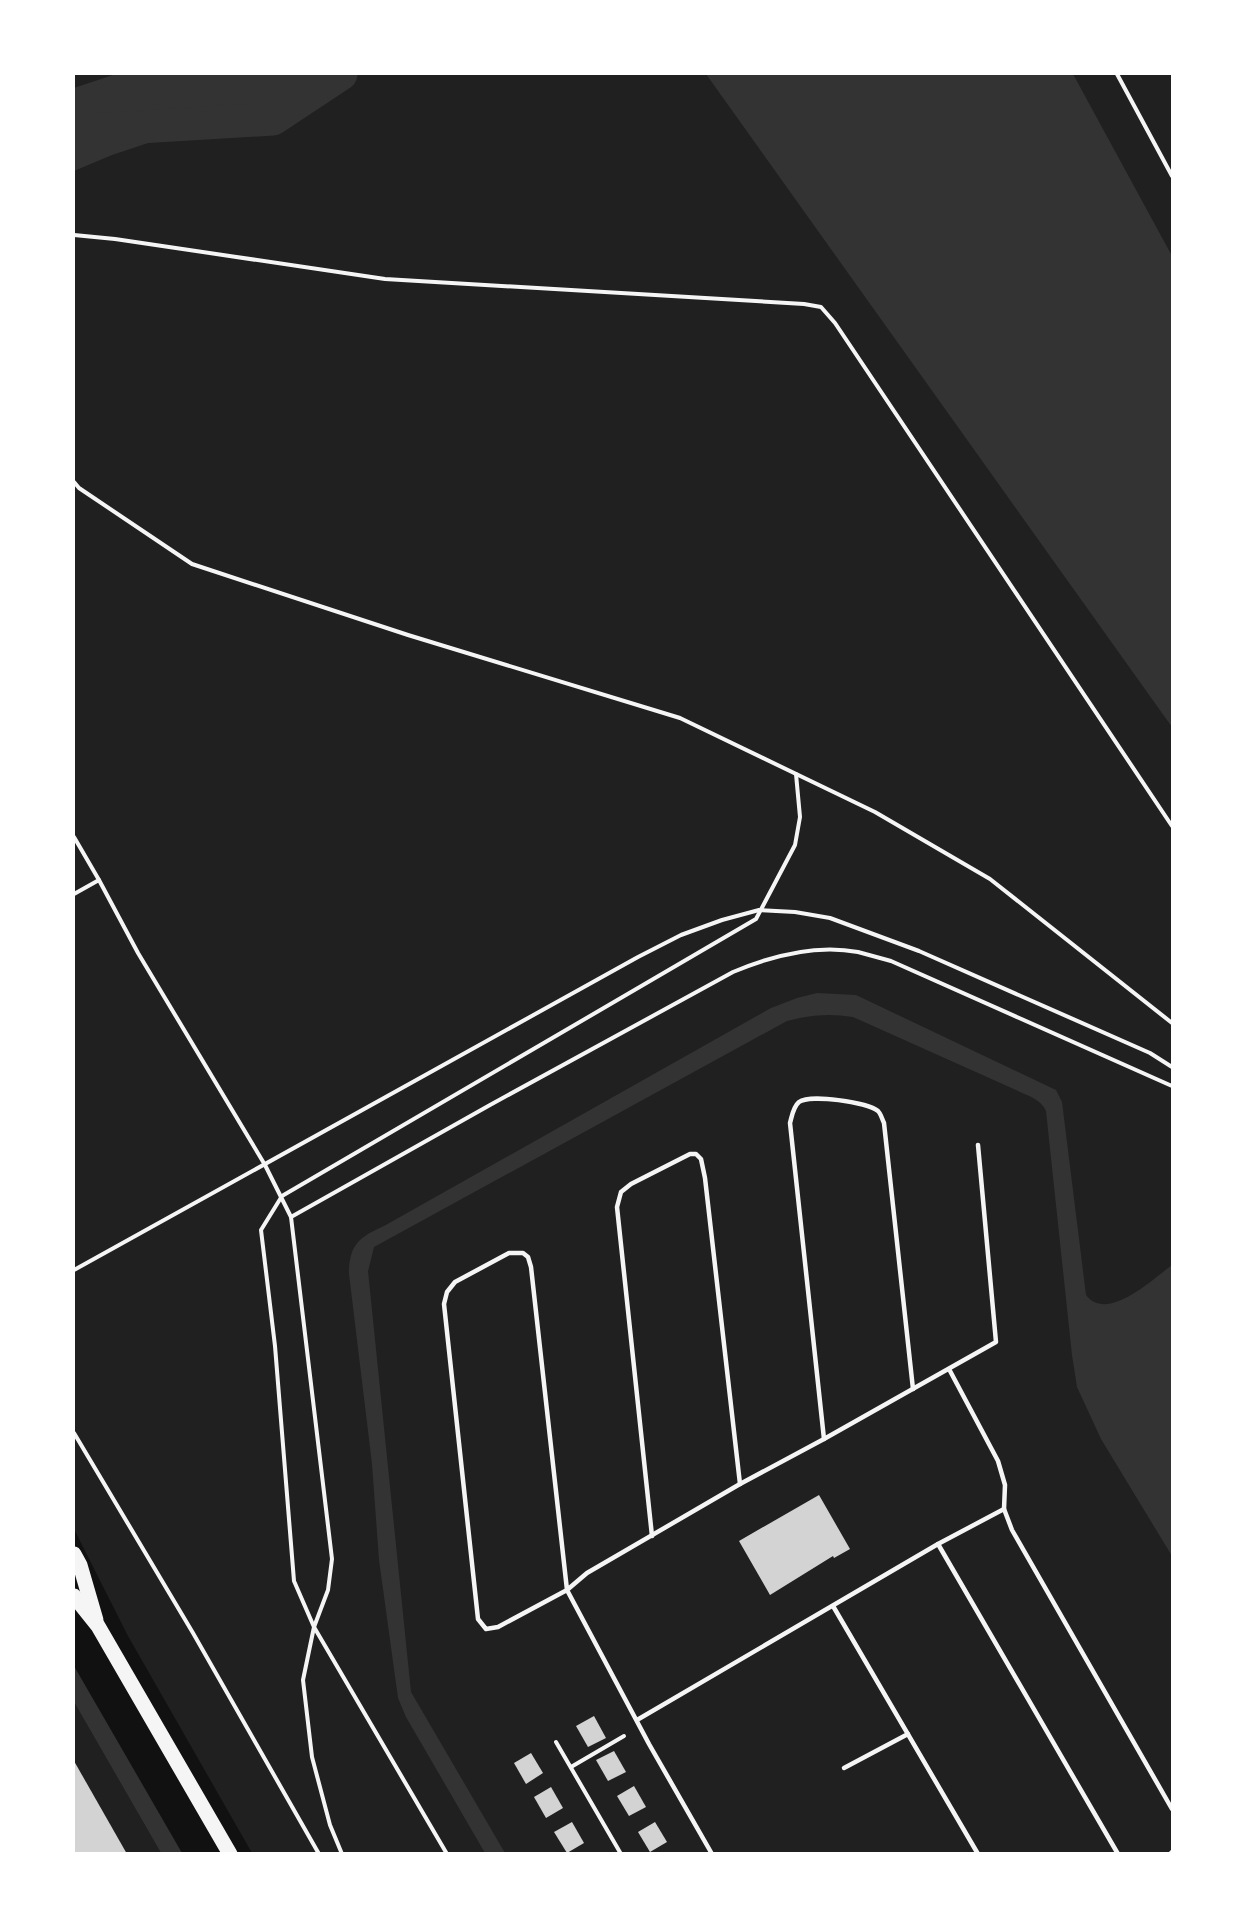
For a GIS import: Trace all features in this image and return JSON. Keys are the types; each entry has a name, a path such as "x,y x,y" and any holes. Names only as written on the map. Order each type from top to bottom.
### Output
{"main road":[{"path":"74,1554 80,1565 98,1626"},
{"path":"74,1596 98,1626 230,1854"}],"lane":[{"path":"824,1439 790,1123 793,1109 800,1101 813,1098 867,1105 879,1112 884,1123 913,1389"},
{"path":"712,1854 567,1590 531,1267 528,1257 523,1253 509,1253 455,1282 447,1292 444,1304 478,1620 486,1629 498,1627 567,1590 587,1573 740,1484 996,1342 978,1145"},
{"path":"652,1536 617,1207 621,1192 631,1184 690,1154 696,1154 701,1159 705,1178 740,1484"},
{"path":"949,1369 998,1461 1005,1485 1004,1509 1012,1530 1173,1809"},
{"path":"637,1720 938,1544 1004,1509"},
{"path":"938,1544 1118,1854"},
{"path":"833,1606 978,1854"},
{"path":"844,1768 908,1734"}],"path":[{"path":"1117,74 1173,176"},
{"path":"74,235 115,238 385,279 804,304 820,307 835,324 1173,826"},
{"path":"74,483 192,564 408,635 680,718 876,812 990,879 1173,1023"},
{"path":"74,837 138,953 265,1165 291,1217 332,1558 328,1590 314,1627 303,1680 312,1757 330,1825 342,1854"},
{"path":"74,894 99,880"},
{"path":"74,1270 670,940 722,920 759,910 795,912 830,918 919,951 1150,1053 1173,1067"},
{"path":"291,1217 733,972 763,960 809,951 857,952 891,961 1173,1086"},
{"path":"74,1433 193,1633 319,1854"},
{"path":"571,1767 628,1734 637,1720"},
{"path":"556,1742 621,1854"}],"shaded area":[{"path":"74,74 1172,74 1172,1853 252,1853 128,1636 74,1529"},
{"path":"116,74 355,74 112,155 74,171 74,88"},
{"path":"706,74 1073,74 1172,256 1172,727"},
{"path":"817,993 856,995 1056,1090 1062,1102 1086,1295 1095,1302 1106,1304 1130,1296 1172,1265 1172,1556 1101,1439 1077,1387 1044,1107 1029,1096 853,1017 820,1015 787,1021 374,1247 368,1271 411,1692 505,1853 485,1853 406,1717 398,1698 379,1560 372,1464 349,1274 353,1249 368,1234 771,1008"},
{"path":"74,1666 182,1853 161,1853 74,1702"},
{"path":"74,1702 161,1853 74,1853"}],"building":[{"path":"819,1495 850,1549 834,1558 833,1556 770,1595 739,1541"},
{"path":"594,1716 606,1738 588,1747 576,1726"},
{"path":"614,1751 626,1772 608,1781 596,1760"},
{"path":"531,1753 543,1773 526,1784 514,1763"},
{"path":"74,1761 127,1854 74,1854"},
{"path":"634,1786 646,1807 629,1816 617,1796"},
{"path":"551,1787 563,1808 546,1818 534,1797"},
{"path":"572,1822 584,1843 567,1853 554,1832"},
{"path":"655,1822 667,1842 650,1852 638,1832"}],"waterway":[{"path":"74,131 273,119 341,74"}]}
